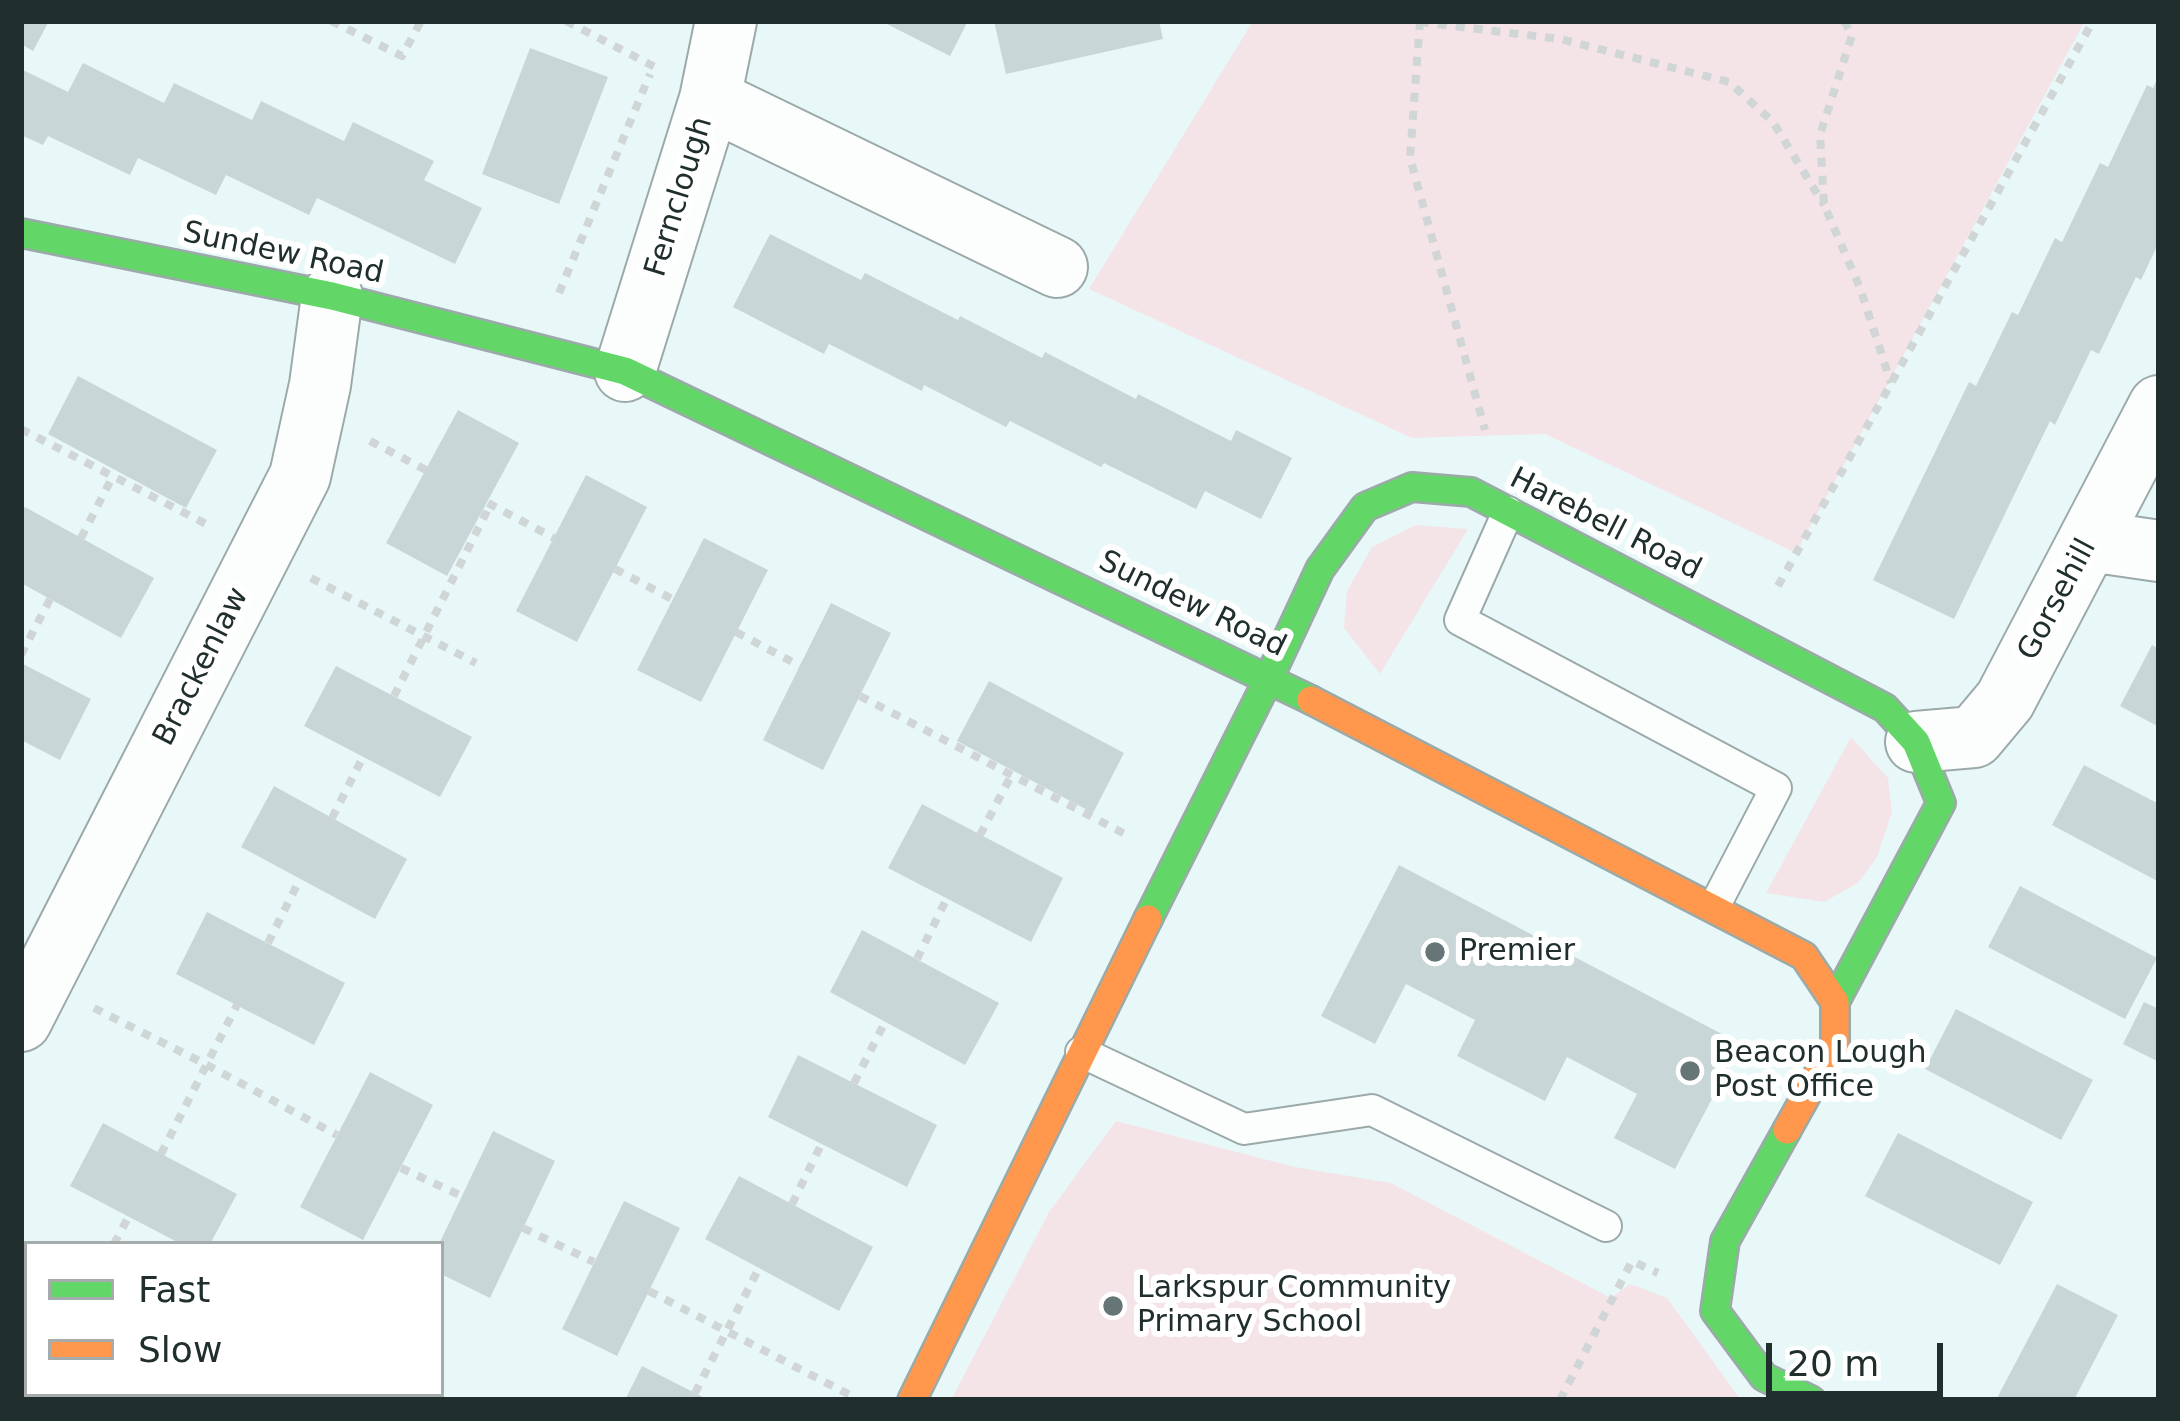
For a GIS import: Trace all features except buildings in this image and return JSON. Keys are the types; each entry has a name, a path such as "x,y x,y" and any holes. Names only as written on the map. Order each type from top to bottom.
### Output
{"street":[{"name":"Fernclough","path":"626,371 710,99 726,21"},
{"path":"710,99 1057,266"},
{"name":"Sundew Road","path":"21,232 332,296 626,371 1269,678 1714,907 1804,956 1835,1002"},
{"name":"Brackenlaw","path":"31,1003 300,476 320,385 332,296"},
{"name":"Gorsehill","path":"1916,742 1974,737 2005,700 2159,406"},
{"name":"Harebell Road","path":"912,1400 1320,569 1366,506 1412,487 1471,492 1886,708 1916,742 1941,803 1835,1002"},
{"path":"2090,541 2159,551"},
{"path":"1810,1400 1764,1377 1715,1311 1725,1241 1835,1044 1835,1002"}],"lane":[{"path":"1508,512 1460,620 1776,788 1714,907"},
{"path":"1081,1052 1244,1129 1372,1109 1606,1226"}],"path":[{"path":"331,21 403,56 422,21"},
{"path":"566,21 710,99"},
{"path":"1508,512 1409,158 1420,21 1560,39 1730,82 1773,122 1824,205 1860,288 1891,383"},
{"path":"1824,205 1820,135 1852,35 1844,21"},
{"path":"1749,637 2093,21"},
{"path":"536,348 653,66"},
{"path":"81,538 113,476"},
{"path":"394,696 488,504 554,538"},
{"path":"614,569 672,599"},
{"path":"21,655 50,599"},
{"path":"736,632 800,666"},
{"path":"860,697 1178,860"},
{"path":"332,818 363,757"},
{"path":"980,835 1010,776"},
{"path":"268,943 300,879"},
{"path":"917,959 947,898"},
{"path":"31,1003 116,1018 338,1135"},
{"path":"161,1154 237,1005"},
{"path":"854,1082 885,1022"},
{"path":"792,1204 821,1144"},
{"path":"401,1168 462,1196"},
{"path":"116,1241 129,1216"},
{"path":"523,1228 594,1262"},
{"path":"1560,1400 1632,1261 1674,1280"},
{"path":"695,1393 759,1268"},
{"path":"649,1291 860,1400"}],"shaded area":[{"path":"1253,21 2085,21 1796,553 1545,434 1412,438 1089,289"},
{"path":"1416,525 1468,529 1380,674 1344,628 1347,591 1372,547"},
{"path":"1851,737 1888,778 1892,812 1877,857 1858,883 1824,902 1766,893"},
{"path":"1116,1121 1295,1167 1391,1183 1611,1298 1630,1284 1667,1298 1741,1400 951,1400 1049,1212"}],"traffic: fast":[{"path":"21,233 332,296 625,371 1311,700"},
{"path":"1148,919 1320,569 1365,507 1412,487 1471,492 1885,708 1916,742 1941,803 1835,1002"},
{"path":"1787,1130 1725,1241 1715,1311 1764,1377 1811,1400"}],"traffic: slow":[{"path":"1311,700 1804,956 1835,1002 1835,1044 1787,1130"},
{"path":"912,1400 1148,919"}],"place":[{"name":"Premier","path":"1435,952"},
{"name":"Beacon Lough Post Office","path":"1690,1071"},
{"name":"Larkspur Community Primary School","path":"1113,1306"}]}
